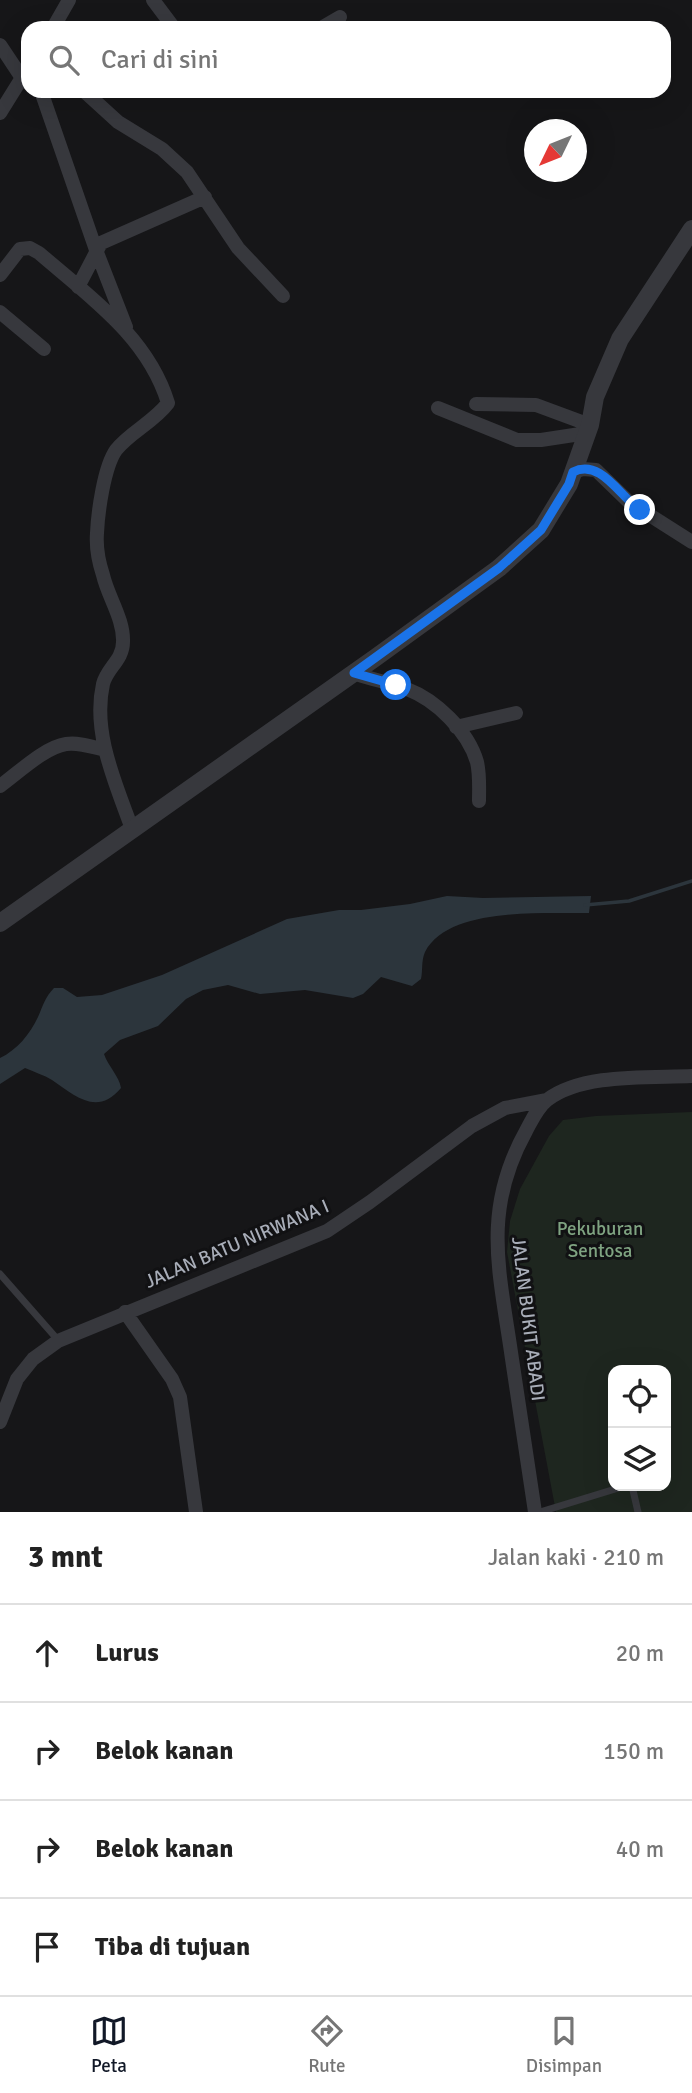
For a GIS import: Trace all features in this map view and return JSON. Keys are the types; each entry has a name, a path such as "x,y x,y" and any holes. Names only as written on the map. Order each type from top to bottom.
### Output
{"street":[{"path":"57,21 69,0"},
{"path":"153,0 169,21"},
{"path":"333,21 340,17"},
{"path":"0,45 21,69"},
{"path":"0,113 21,79"},
{"path":"43,98 96,250 129,335"},
{"path":"92,98 118,122 162,149 177,162 205,197 238,248 283,296"},
{"path":"78,287 96,250 105,240 205,197"},
{"path":"0,923 499,568 541,530 569,484 589,429 595,397 620,339 692,229"},
{"path":"0,275 18,251 30,248 39,253 117,320 149,361 163,388 167,403 162,411 116,451 107,471 96,535 103,575 124,640 121,656 104,680 100,700 105,750 132,829"},
{"path":"0,312 44,349"},
{"path":"476,404 536,405 589,429"},
{"path":"438,408 517,440 541,440 589,429"},
{"path":"573,472 583,469 596,471 629,502 692,542"},
{"path":"354,673 396,685 428,699 456,727 472,750 477,763 480,801"},
{"path":"456,727 516,713"},
{"path":"0,786 53,748 81,744 105,750"},
{"name":"JALAN BATU NIRWANA I","path":"0,1422 17,1379 33,1359 58,1341 327,1231 471,1126 505,1108 547,1100 584,1083 692,1076"},
{"name":"JALAN BUKIT ABADI","path":"538,1512 499,1277 497,1231 502,1189 508,1167 538,1110 547,1100"},
{"path":"125,1312 172,1379 180,1398 184,1412 195,1512"}],"lane":[{"path":"0,1274 58,1341"},
{"path":"538,1512 608,1491"},
{"path":"633,1491 638,1512"}],"green space":[{"name":"Pekuburan Sentosa","path":"692,1112 692,1512 556,1512 507,1252 510,1221 520,1189 549,1136 563,1120"}],"shaded area":[{"path":"447,896 591,896 589,913 499,916 455,927 437,937 425,952 421,979 412,986 381,977 363,994 353,998 305,990 260,994 228,985 203,990 186,999 158,1026 120,1040 104,1054 121,1088 103,1101 94,1102 77,1097 49,1078 25,1068 0,1084 0,1058 12,1051 27,1035 54,988 63,988 77,997 102,995 162,975 287,919 339,910 410,904"}],"waterway":[{"path":"585,905 629,901 692,881"}],"route":[{"path":"396,685 354,673 499,568 541,530 553,513 573,472 588,468 596,471 640,510"}]}
